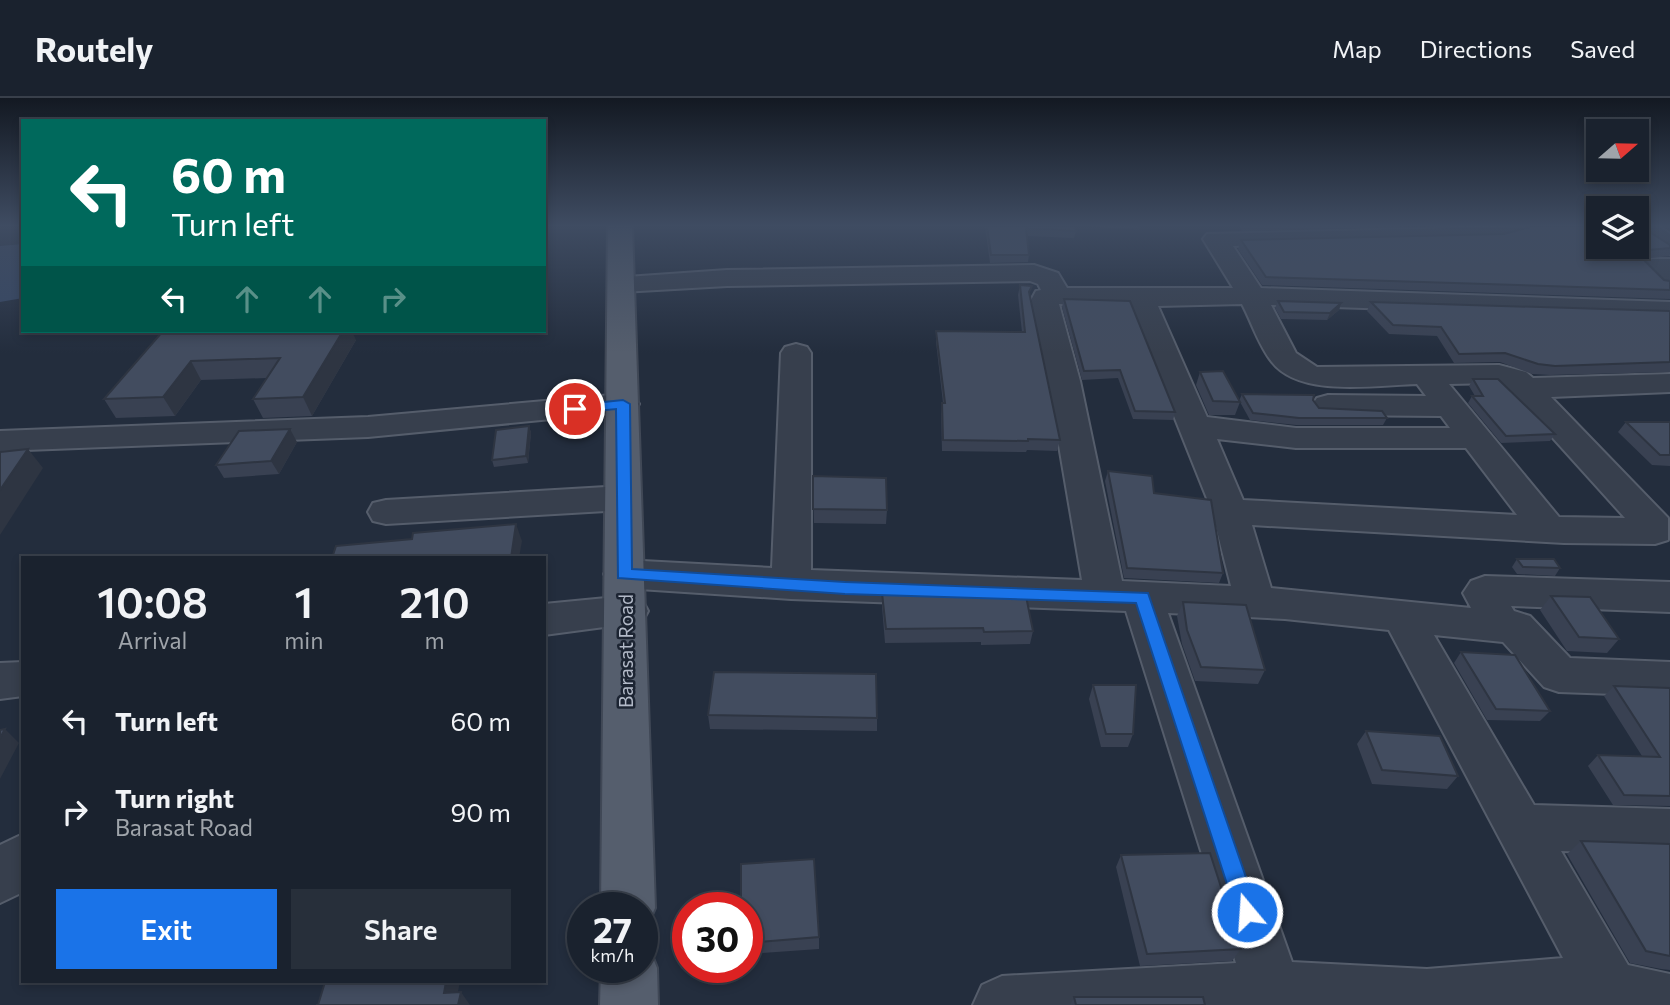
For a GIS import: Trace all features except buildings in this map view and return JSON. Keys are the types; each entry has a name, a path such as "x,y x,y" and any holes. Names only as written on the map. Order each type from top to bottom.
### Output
{"main road":[{"name":"Barasat Road","path":"621,268 628,892"},
{"path":"629,983 629,1005"}],"street":[{"path":"1230,511 1548,529 1655,531 1655,527 1515,379 1499,374 1314,376 1298,370 1284,358 1241,268"},
{"path":"1655,268 1670,281"},
{"path":"622,284 727,278 1034,273 1049,279 1058,296"},
{"path":"1276,998 1124,596 1066,394 1044,302 1046,297 1252,296 1670,310"},
{"path":"1141,298 1230,511 1255,602"},
{"path":"791,585 796,353"},
{"path":"1424,373 1548,529"},
{"path":"1525,388 1670,383"},
{"path":"0,441 368,427 623,404"},
{"path":"1328,405 1451,406"},
{"path":"1195,426 1296,438 1478,438"},
{"path":"386,512 623,498"},
{"path":"546,619 625,593 791,585 1255,602 1515,627 1559,675 1670,679"},
{"path":"1501,626 1483,593 1485,591 1670,597"},
{"path":"1401,614 1517,827 1615,998"},
{"path":"0,681 21,679"},
{"path":"1517,827 1670,832"},
{"path":"0,878 21,860"},
{"path":"1002,1005 1276,998 1427,998 1563,987 1615,998 1670,1003"}],"water":[{"path":"0,268 21,268 21,298 0,302"}],"route":[{"path":"575,409 623,404 624,574 845,588 1142,597 1247,912"}]}
